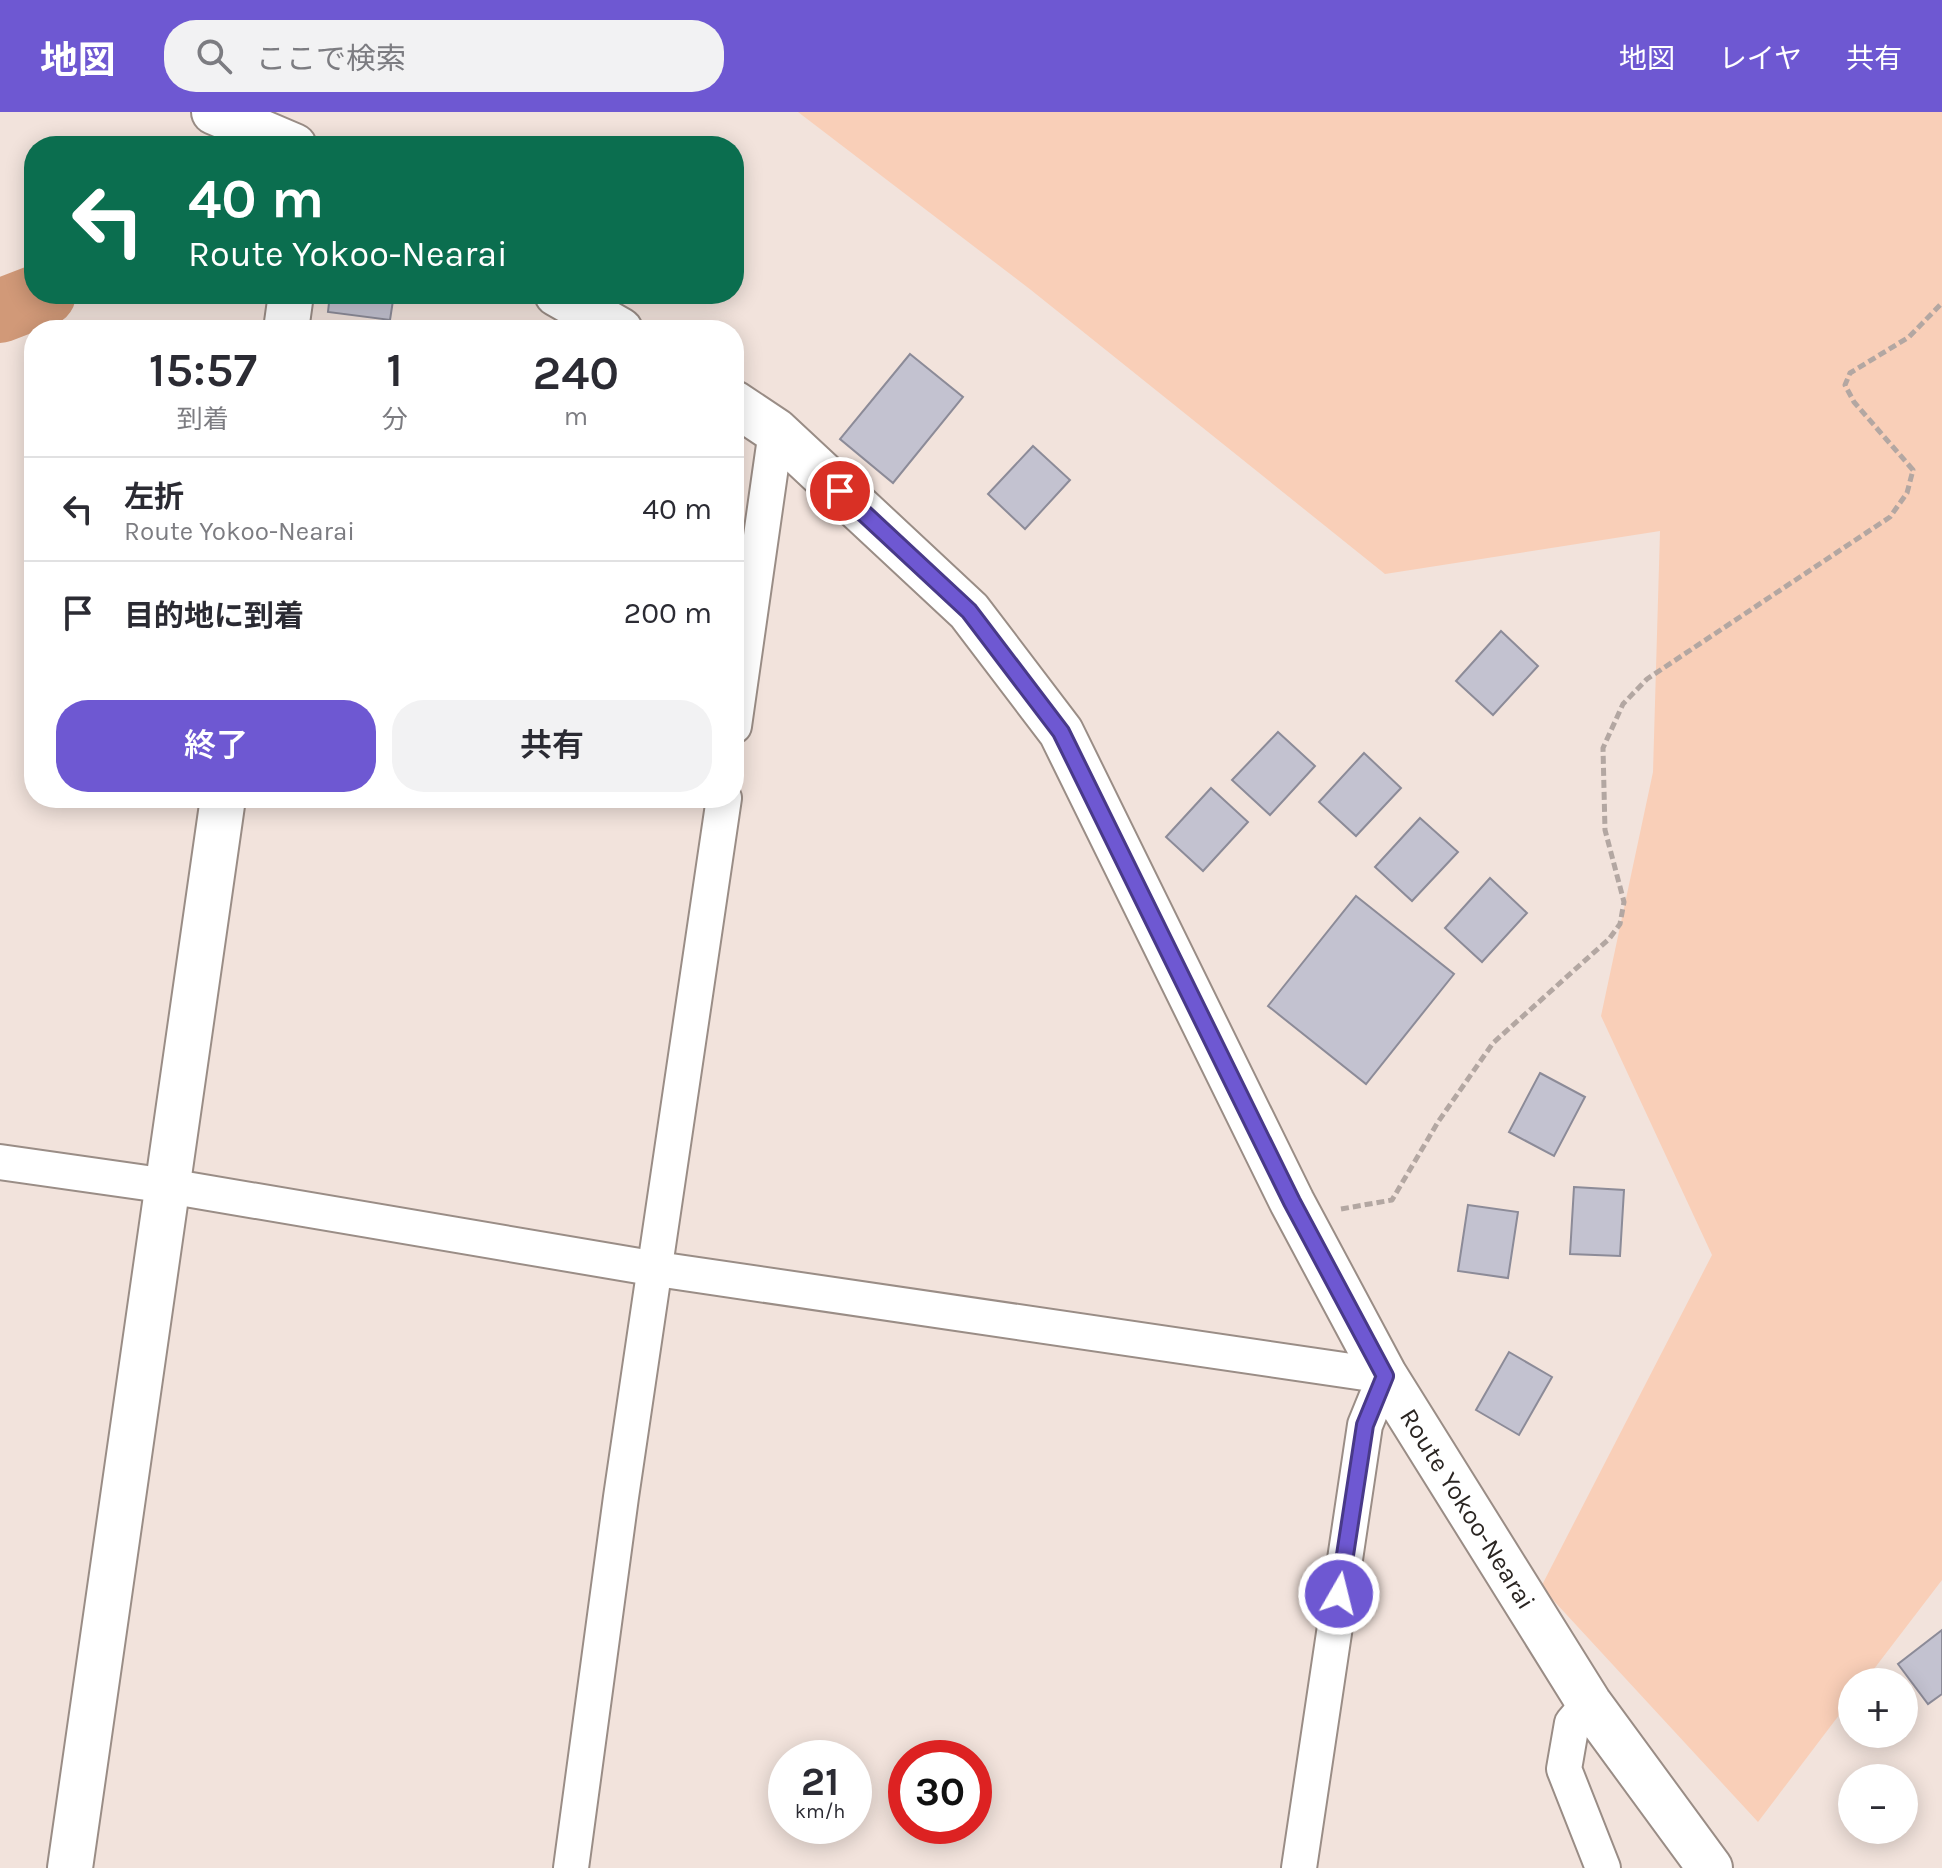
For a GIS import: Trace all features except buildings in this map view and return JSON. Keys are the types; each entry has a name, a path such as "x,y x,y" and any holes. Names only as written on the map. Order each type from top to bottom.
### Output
{"main road":[{"path":"214,112 270,136"},
{"path":"574,304 602,320"},
{"name":"Route Yokoo-Nearai","path":"744,410 776,431 969,611 1061,732 1292,1202 1385,1376 1589,1703 1710,1868"},
{"path":"70,1868 222,808"}],"street":[{"path":"744,656 776,431"},
{"path":"571,1868 621,1497 723,808"},
{"path":"0,1162 168,1186 657,1269 1385,1376 1365,1425 1299,1868"},
{"path":"1589,1703 1572,1723 1564,1769 1603,1868"}],"path":[{"path":"1292,1202 1340,1209 1392,1200 1438,1122 1493,1043 1609,939 1620,924 1624,902 1605,830 1603,748 1609,728 1623,704 1647,679 1890,517 1907,493 1913,470 1854,402 1845,385 1850,373 1909,337 1942,303"}],"shaded area":[{"path":"798,112 1942,112 1942,1580 1875,1668 1838,1668 1838,1716 1758,1822 1541,1587 1712,1255 1601,1016 1653,772 1660,531 1385,574 1031,290"}],"waterway":[{"path":"0,311 24,302"}],"route":[{"path":"840,491 969,611 1061,732 1292,1202 1385,1376 1365,1425 1339,1594"}]}
